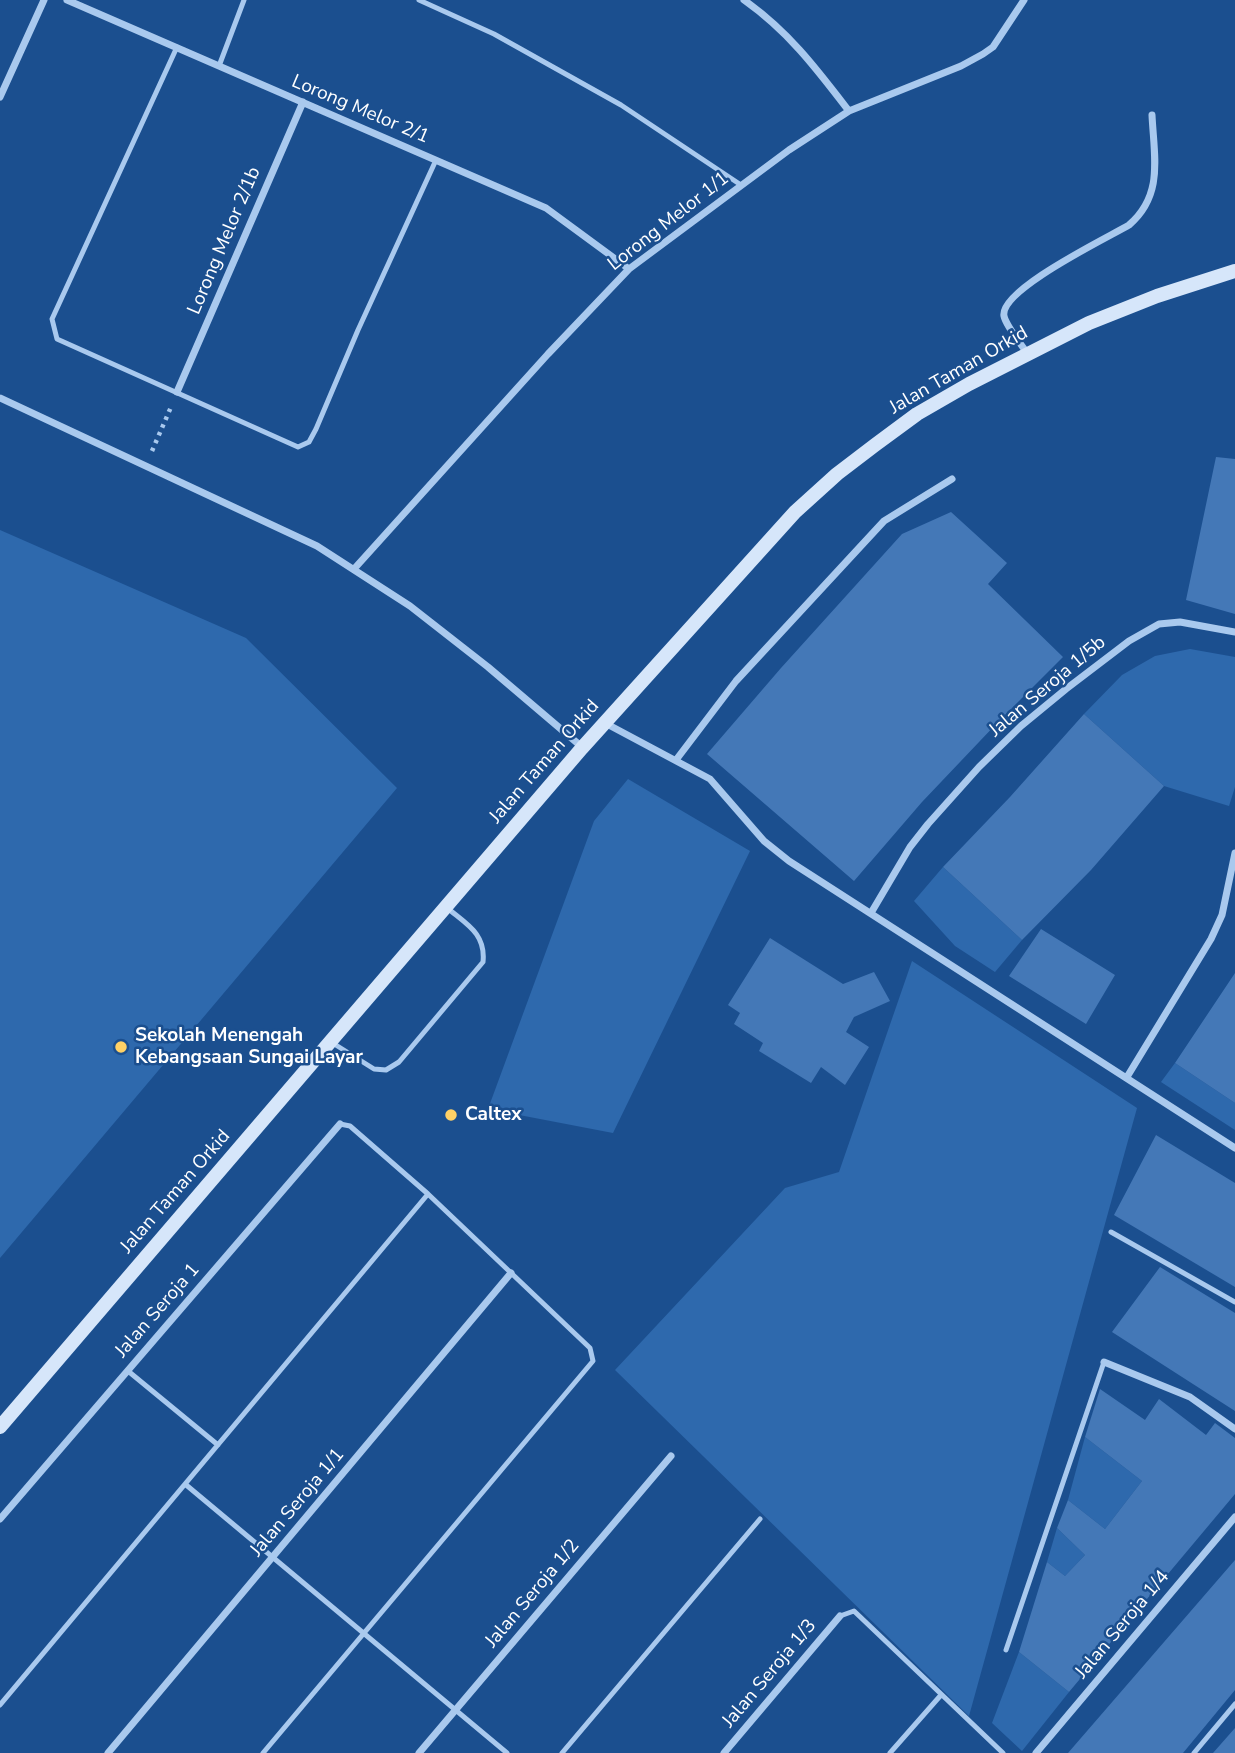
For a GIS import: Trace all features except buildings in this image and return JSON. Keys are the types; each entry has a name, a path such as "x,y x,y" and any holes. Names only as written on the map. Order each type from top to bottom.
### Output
{"main road":[{"name":"Jalan Taman Orkid","path":"0,1427 582,748 795,512 837,474 917,414 1027,353 1090,323 1157,296 1235,271"}],"street":[{"path":"0,97 44,0"},
{"name":"Lorong Melor 2/1","path":"67,0 546,208 629,269"},
{"path":"744,0 793,41 849,111"},
{"name":"Lorong Melor 1/1","path":"354,569 548,354 629,269 789,149 849,111 971,62 993,47 1024,0"},
{"name":"Lorong Melor 2/1b","path":"177,392 303,102"},
{"path":"1027,353 1004,317 1005,306 1012,296 1036,278 1129,225 1141,215 1151,197 1155,176 1152,116"},
{"path":"0,398 317,546 410,606 488,667 582,748"},
{"path":"676,760 736,681 884,521 952,479"},
{"name":"Jalan Seroja 1/5b","path":"871,913 910,847 928,824 979,767 1021,726 1077,681 1146,629 1159,624 1180,622 1235,632"},
{"path":"605,723 710,779 764,841 789,861 1235,1148"},
{"path":"1127,1077 1211,939 1222,915 1235,853"},
{"name":"Jalan Seroja 1","path":"0,1518 340,1124"},
{"name":"Jalan Seroja 1/1","path":"108,1753 512,1273"},
{"path":"1104,1362 1190,1398 1235,1429"},
{"name":"Jalan Seroja 1/2","path":"419,1753 671,1456"},
{"name":"Jalan Seroja 1/4","path":"1036,1753 1235,1517"},
{"name":"Jalan Seroja 1/3","path":"724,1753 840,1616"}],"lane":[{"path":"219,66 244,0"},
{"path":"419,0 494,34 621,105 741,185"},
{"path":"177,47 52,318 57,339 298,447 309,442 436,160"},
{"path":"330,1042 374,1069 386,1070 399,1062 483,962 485,948 478,934 446,907"},
{"path":"263,1753 593,1361 590,1348 428,1194 350,1126 340,1124"},
{"path":"0,1705 428,1194"},
{"path":"1111,1232 1235,1302"},
{"path":"1006,1650 1104,1362"},
{"path":"128,1371 218,1445"},
{"path":"185,1484 507,1753"},
{"path":"562,1753 761,1519"},
{"path":"840,1616 854,1611 1003,1753"},
{"path":"890,1753 942,1695"},
{"path":"1194,1753 1235,1704"}],"path":[{"path":"146,464 177,392"}],"shaded area":[{"name":"Sekolah Menengah Kebangsaan Sungai Layar","path":"0,530 246,638 397,788 0,1258"},
{"path":"1190,649 1235,657 1235,787 1229,806 1164,786 1084,714 1122,675 1155,656"},
{"path":"628,779 750,851 613,1133 488,1109 594,821"},
{"path":"943,867 1022,940 995,972 955,946 914,901"},
{"path":"912,961 1137,1108 969,1716 615,1370 785,1188 839,1172"},
{"path":"1175,1063 1235,1103 1235,1130 1161,1082"},
{"path":"1085,1437 1142,1481 1105,1529 1068,1500"},
{"path":"1057,1528 1085,1555 1065,1576 1047,1562"},
{"path":"1019,1652 1069,1692 1022,1751 992,1723"}],"place":[{"name":"Sekolah Menengah Kebangsaan Sungai Layar","path":"121,1047"},
{"name":"Caltex","path":"451,1115"}]}
